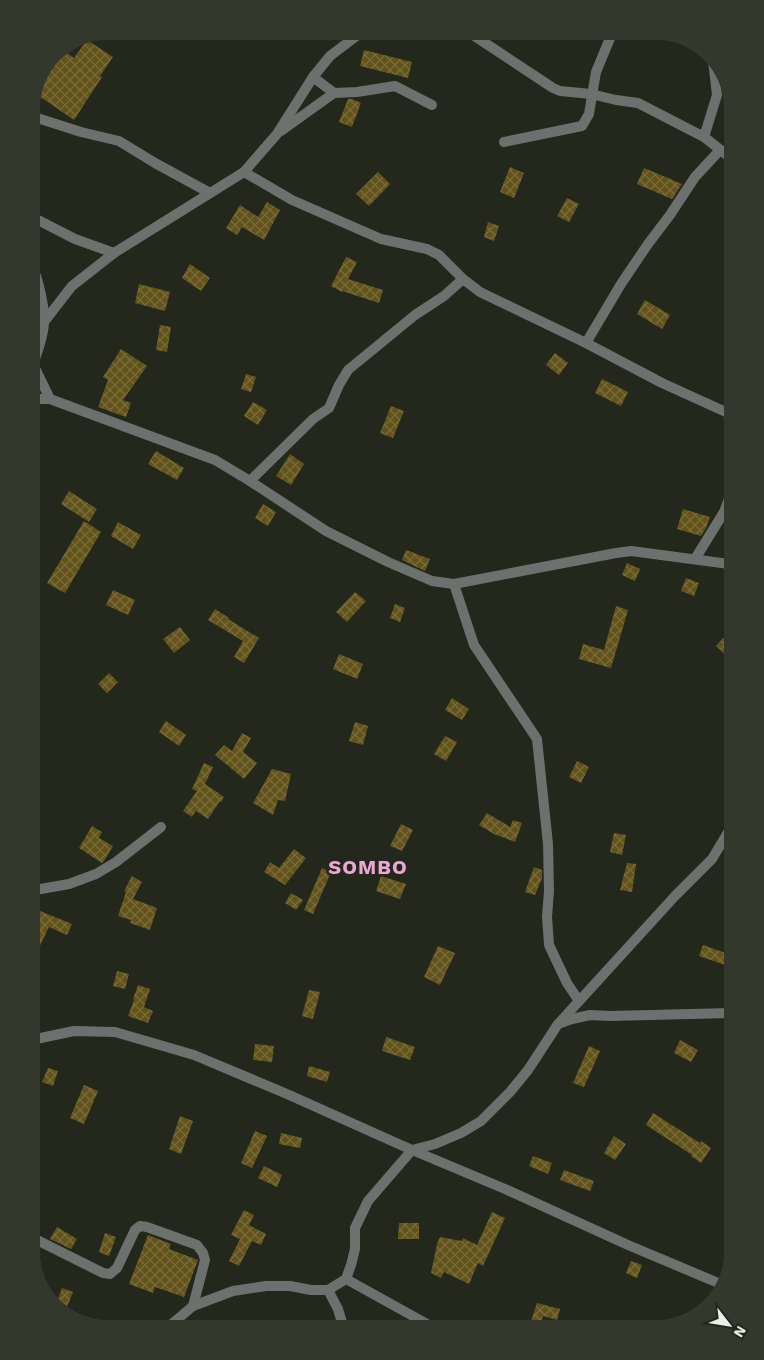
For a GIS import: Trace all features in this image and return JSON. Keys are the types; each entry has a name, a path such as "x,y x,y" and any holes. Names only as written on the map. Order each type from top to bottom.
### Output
{"street":[{"path":"44,322 72,286 114,253 244,172 276,134 313,77 330,56 351,40"},
{"path":"481,40 560,92 591,94 638,103 704,137 724,152 695,177 621,284 586,343"},
{"path":"504,142 582,126 589,114 596,72 609,40"},
{"path":"313,77 334,93"},
{"path":"704,137 717,95 716,77"},
{"path":"276,134 334,93 357,92 395,86 432,105"},
{"path":"40,119 81,132 119,141 210,193"},
{"path":"244,172 292,200 381,239 427,249 439,255 480,292 586,343 662,383 724,411"},
{"path":"40,221 75,239 114,253"},
{"path":"250,481 313,419 329,408 348,370 415,315 444,296 464,279"},
{"path":"40,293 44,322 40,344"},
{"path":"40,378 50,399"},
{"path":"40,399 50,399 215,460 326,531 388,562 432,581 454,584 631,551 724,564"},
{"path":"695,559 724,512"},
{"path":"454,584 474,645 537,739 548,844 549,891 547,917 549,945 567,983 579,1001"},
{"path":"40,889 69,884 96,874 116,862 161,827"},
{"path":"176,1320 193,1306 233,1291 266,1286 290,1286 311,1290 328,1290 346,1279 355,1249 355,1228 368,1201 412,1150 435,1144 461,1133 481,1121 510,1092 528,1070 558,1024 675,896 712,859 724,839"},
{"path":"558,1024 590,1015 724,1013"},
{"path":"40,1038 74,1031 115,1032 194,1056 287,1094 717,1282"},
{"path":"40,1241 104,1273 110,1274 117,1268 136,1230 140,1226 197,1245 203,1252 205,1260 193,1306"},
{"path":"346,1279 420,1320"},
{"path":"328,1290 342,1320"}],"building":[{"path":"91,43 113,57 74,120 41,97 47,78 54,67 68,54 74,58 83,45"},
{"path":"364,50 412,62 408,78 360,66"},
{"path":"348,99 361,103 352,127 339,122"},
{"path":"510,167 524,173 514,198 500,192"},
{"path":"644,168 682,184 672,199 637,184"},
{"path":"378,172 390,184 369,206 356,194"},
{"path":"567,198 579,204 569,222 557,216"},
{"path":"267,202 280,210 264,240 242,227 237,235 226,228 240,205 258,217"},
{"path":"488,222 499,226 494,241 484,237"},
{"path":"346,257 357,262 348,279 383,290 379,303 342,292 331,286"},
{"path":"190,264 210,278 201,291 182,278"},
{"path":"139,284 170,292 165,311 135,303"},
{"path":"645,300 670,315 662,329 637,314"},
{"path":"160,325 171,327 167,352 156,350"},
{"path":"121,349 147,366 123,400 131,403 126,417 98,407 108,380 103,377"},
{"path":"555,353 568,363 559,375 546,365"},
{"path":"246,374 256,377 251,392 241,389"},
{"path":"602,379 628,392 621,406 595,393"},
{"path":"253,402 267,410 258,425 244,416"},
{"path":"391,406 404,411 393,438 380,433"},
{"path":"156,451 184,468 177,480 148,464"},
{"path":"290,454 304,464 291,485 276,476"},
{"path":"69,491 97,509 89,522 61,504"},
{"path":"263,504 276,512 268,526 255,518"},
{"path":"683,509 710,517 701,536 677,529"},
{"path":"84,521 101,532 65,593 47,583"},
{"path":"118,522 141,535 133,549 111,536"},
{"path":"406,550 430,559 425,571 402,560"},
{"path":"627,563 640,569 635,581 622,575"},
{"path":"686,578 699,583 694,596 681,591"},
{"path":"113,590 135,600 128,615 106,605"},
{"path":"355,592 366,601 347,622 336,612"},
{"path":"395,604 405,608 400,622 390,618"},
{"path":"616,606 628,610 611,668 579,659 583,644 604,650"},
{"path":"215,609 259,638 244,663 234,657 243,641 208,620"},
{"path":"180,627 190,640 174,653 163,639"},
{"path":"724,639 724,653 716,646"},
{"path":"339,654 363,664 357,679 333,669"},
{"path":"109,673 118,682 107,693 98,684"},
{"path":"452,698 469,709 462,720 445,710"},
{"path":"166,721 186,735 179,746 159,732"},
{"path":"355,722 368,726 363,745 349,741"},
{"path":"242,733 251,738 243,752 257,763 244,779 215,755 224,745 232,751"},
{"path":"445,736 457,742 446,761 434,754"},
{"path":"577,761 589,767 581,783 569,777"},
{"path":"204,763 213,767 205,784 224,797 208,819 196,811 192,817 183,811 197,791 192,789"},
{"path":"272,769 291,774 285,801 278,800 273,815 253,803"},
{"path":"487,813 510,827 513,820 522,823 515,842 494,834 479,825"},
{"path":"401,824 413,830 402,851 390,846"},
{"path":"92,826 102,832 99,838 113,846 102,863 79,848"},
{"path":"614,833 626,835 622,855 610,852"},
{"path":"294,849 306,858 285,885 264,872 270,862 279,868"},
{"path":"627,863 636,864 632,892 620,890"},
{"path":"534,867 542,870 542,878 535,895 525,892"},
{"path":"322,868 331,872 313,914 304,910"},
{"path":"132,876 142,882 133,899 157,908 150,930 130,923 131,920 118,916 126,892 124,891"},
{"path":"381,876 406,884 400,899 376,891"},
{"path":"291,893 303,900 296,910 285,903"},
{"path":"40,911 72,924 67,935 49,927 40,946"},
{"path":"703,945 724,952 724,965 699,956"},
{"path":"438,946 455,953 440,985 424,977"},
{"path":"117,971 129,974 125,989 113,986"},
{"path":"138,985 150,989 144,1007 153,1011 148,1023 128,1016"},
{"path":"309,990 320,992 313,1019 302,1016"},
{"path":"386,1037 415,1047 410,1060 382,1051"},
{"path":"680,1040 698,1050 691,1062 674,1053"},
{"path":"255,1044 274,1046 272,1062 253,1060"},
{"path":"589,1046 600,1051 584,1087 573,1083"},
{"path":"309,1066 330,1072 327,1082 307,1076"},
{"path":"48,1068 58,1071 53,1086 42,1082"},
{"path":"84,1085 98,1091 84,1124 70,1118"},
{"path":"653,1113 711,1148 701,1163 646,1125"},
{"path":"180,1116 193,1121 181,1154 169,1149"},
{"path":"255,1131 267,1136 252,1168 241,1163"},
{"path":"281,1133 302,1138 300,1148 279,1144"},
{"path":"614,1136 626,1144 615,1160 604,1153"},
{"path":"533,1156 552,1163 548,1174 529,1166"},
{"path":"264,1166 282,1175 277,1187 258,1178"},
{"path":"564,1170 594,1181 590,1191 560,1180"},
{"path":"244,1210 254,1215 249,1225 266,1234 261,1245 252,1241 239,1266 229,1261 240,1239 231,1235"},
{"path":"492,1212 505,1218 483,1266 478,1263 469,1284 444,1272 441,1278 431,1273 440,1237 462,1241 463,1238 477,1245"},
{"path":"399,1223 419,1223 419,1239 398,1239"},
{"path":"57,1227 77,1239 71,1249 50,1239"},
{"path":"105,1233 116,1237 109,1256 99,1252"},
{"path":"148,1235 171,1244 169,1249 198,1260 184,1297 155,1287 153,1293 129,1284"},
{"path":"631,1261 642,1265 637,1278 626,1273"},
{"path":"62,1288 73,1292 67,1306 58,1298"},
{"path":"537,1303 560,1309 557,1320 543,1316 542,1320 531,1320"}],"district":[{"name":"SOMBO","path":"368,867"}]}
